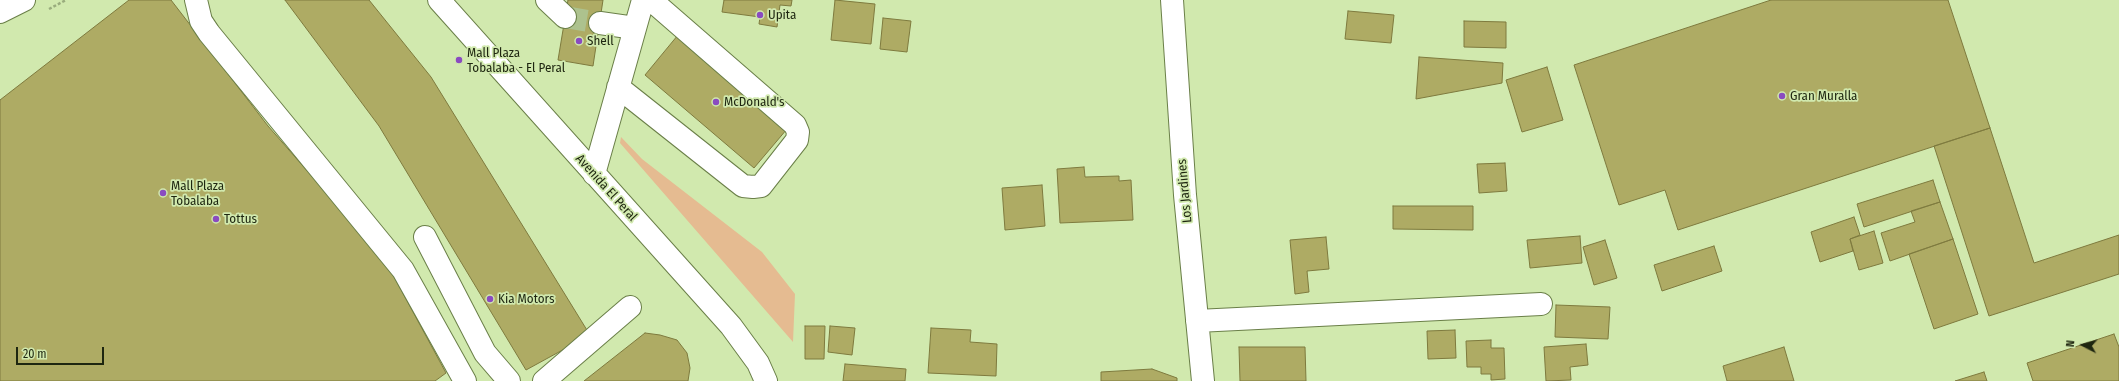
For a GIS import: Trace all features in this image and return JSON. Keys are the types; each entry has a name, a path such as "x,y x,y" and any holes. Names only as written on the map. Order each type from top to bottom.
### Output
{"street":[{"path":"0,12 24,0"},
{"path":"196,0 202,21 209,33 403,270 465,381"},
{"name":"Avenida El Peral","path":"439,0 731,326 758,363 766,381"},
{"path":"546,0 565,17"},
{"path":"594,174 643,0"},
{"path":"618,87 743,186 761,186 797,140 798,132 795,125 651,0"},
{"name":"Los Jardines","path":"1172,0 1184,187 1202,381"},
{"path":"600,23 635,28"},
{"path":"425,237 484,353 509,381"},
{"path":"1196,321 1541,304"},
{"path":"544,381 630,307"}],"shaded area":[{"path":"621,137 642,159 762,252 795,294 793,342 620,143"}],"building":[{"name":"Mall Plaza Tobalaba","path":"129,0 171,0 268,126 385,260 446,373 435,381 0,381 0,100"},
{"path":"285,0 369,0 431,77 590,335 526,370 379,126"},
{"name":"Shell","path":"568,0 603,0 593,66 558,60"},
{"name":"Upita","path":"724,0 792,0 791,6 780,5 777,27 759,24 760,17 722,12"},
{"path":"835,0 875,4 871,44 831,40"},
{"name":"Gran Muralla","path":"1771,0 1948,0 1990,128 1678,230 1665,190 1619,205 1574,65"},
{"path":"1348,11 1394,15 1391,43 1345,39"},
{"path":"883,18 911,21 907,52 880,49"},
{"path":"1464,21 1506,22 1506,48 1464,47"},
{"name":"McDonald's","path":"678,35 787,129 754,168 645,75"},
{"path":"1419,57 1503,63 1502,83 1416,99"},
{"path":"1547,67 1563,120 1522,132 1506,80"},
{"path":"1990,128 2034,263 2119,235 2119,274 1989,316 1934,146"},
{"path":"1505,163 1507,191 1479,193 1477,164"},
{"path":"1084,167 1085,177 1119,176 1119,181 1131,180 1133,220 1060,223 1057,169"},
{"path":"1933,180 1940,202 1864,227 1857,204"},
{"path":"1042,185 1045,226 1005,230 1002,188"},
{"path":"1940,202 1953,239 1890,261 1881,233 1915,222 1911,211"},
{"path":"1393,206 1473,206 1473,230 1393,229"},
{"path":"1854,217 1860,235 1850,239 1853,251 1820,262 1811,232"},
{"path":"1874,231 1883,263 1859,270 1850,239"},
{"path":"1580,236 1582,263 1530,268 1527,240"},
{"path":"1326,237 1329,269 1307,271 1309,292 1295,294 1290,240"},
{"path":"1953,239 1978,314 1934,329 1909,254"},
{"path":"1605,240 1617,278 1594,285 1583,247"},
{"path":"1714,246 1722,271 1662,291 1654,265"},
{"path":"1556,305 1610,307 1608,339 1555,337"},
{"path":"805,326 825,326 824,359 805,359"},
{"path":"830,326 855,328 852,355 828,352"},
{"path":"931,328 971,330 970,342 997,344 996,376 928,373"},
{"path":"1455,330 1456,358 1428,359 1427,331"},
{"path":"645,333 660,335 677,340 687,353 690,368 688,381 584,381"},
{"path":"2114,334 2119,347 2119,381 2033,381 2027,363"},
{"path":"1491,340 1491,348 1504,348 1505,379 1491,380 1491,374 1481,374 1481,367 1467,367 1466,341"},
{"path":"1586,344 1588,365 1570,367 1571,380 1546,381 1544,347"},
{"path":"1239,347 1305,347 1306,381 1240,381"},
{"path":"1784,347 1794,381 1727,381 1723,366"},
{"path":"845,364 906,369 905,381 843,381"},
{"path":"1152,369 1177,378 1177,381 1101,381 1101,372"},
{"path":"1984,372 1987,381 1955,381"}],"tunnel":[{"path":"565,17 600,23"}],"place":[{"name":"Upita","path":"760,15"},
{"name":"Shell","path":"579,41"},
{"name":"Mall Plaza Tobalaba - El Peral","path":"459,60"},
{"name":"Gran Muralla","path":"1782,96"},
{"name":"McDonald's","path":"716,102"},
{"name":"Mall Plaza Tobalaba","path":"163,193"},
{"name":"Tottus","path":"216,219"},
{"name":"Kia Motors","path":"490,299"}]}
